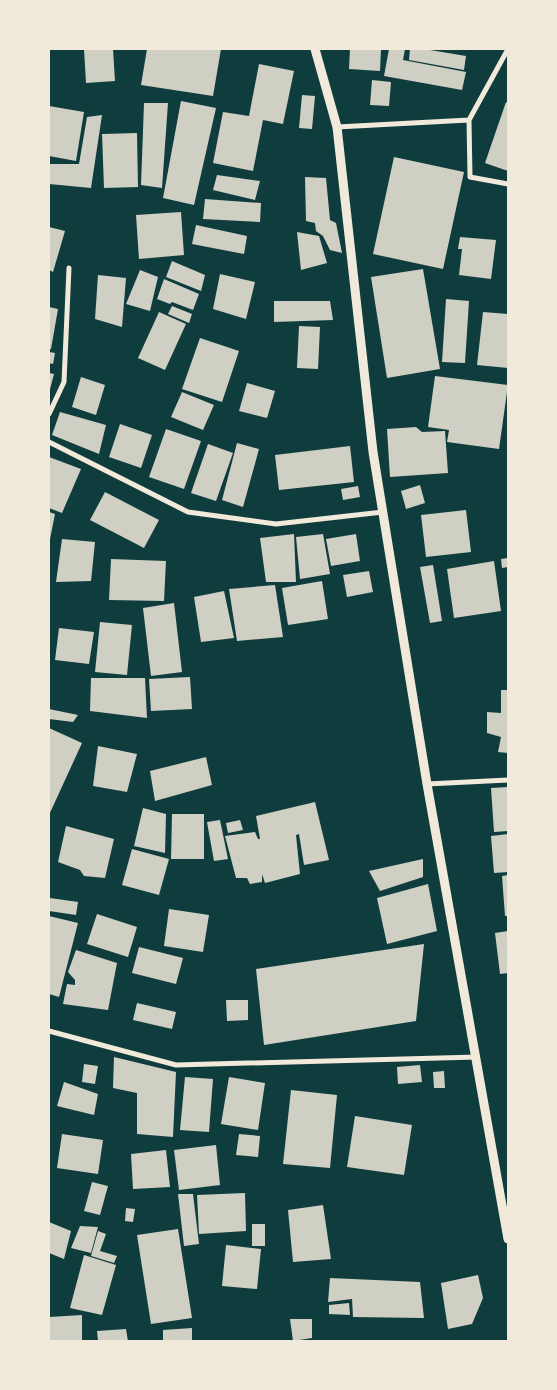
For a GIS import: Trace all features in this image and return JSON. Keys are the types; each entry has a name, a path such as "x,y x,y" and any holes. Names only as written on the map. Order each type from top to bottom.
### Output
{"street":[{"path":"314,49 338,128 372,452 384,512 427,784 508,1239"},
{"path":"508,49 469,120 470,177 508,184"},
{"path":"338,128 469,120"},
{"path":"49,414 64,382 69,268"},
{"path":"49,442 188,512 276,524 384,512"},
{"path":"427,784 508,780"},
{"path":"49,1031 176,1065 477,1057"}],"building":[{"path":"84,49 113,49 115,81 86,83"},
{"path":"147,49 221,49 213,96 141,85"},
{"path":"350,49 381,49 380,71 349,69"},
{"path":"389,49 405,49 403,60 466,72 462,90 384,76"},
{"path":"410,49 424,49 466,56 464,70 409,60"},
{"path":"259,64 294,71 283,124 263,120 253,171 213,163 223,112 249,116"},
{"path":"372,80 391,82 389,106 370,105"},
{"path":"302,95 315,96 312,129 299,128"},
{"path":"181,101 216,108 194,205 163,198"},
{"path":"506,102 508,103 508,171 485,163"},
{"path":"144,103 168,103 162,188 141,185"},
{"path":"49,106 84,112 76,161 49,156"},
{"path":"102,115 91,188 49,184 49,164 79,164 87,117"},
{"path":"137,133 138,187 104,188 102,134"},
{"path":"394,157 464,172 443,269 373,254"},
{"path":"217,175 260,181 255,200 213,190"},
{"path":"305,177 326,178 330,220 336,223 342,253 330,250 323,236 316,231 315,223 306,221"},
{"path":"205,199 261,203 260,222 203,219"},
{"path":"181,212 184,255 139,259 136,215"},
{"path":"196,225 247,236 244,254 192,244"},
{"path":"49,227 65,231 53,272 49,270"},
{"path":"297,232 319,236 327,263 301,270"},
{"path":"460,237 496,240 491,279 459,275 462,249 458,249"},
{"path":"172,261 205,275 201,291 166,277"},
{"path":"423,269 440,369 387,378 371,277"},
{"path":"140,270 158,277 150,311 126,304"},
{"path":"220,274 255,282 246,319 213,309"},
{"path":"98,275 126,278 122,327 95,319"},
{"path":"164,279 199,294 193,310 172,302 170,304 157,299"},
{"path":"446,299 469,301 465,363 442,362"},
{"path":"274,301 330,301 333,320 274,322"},
{"path":"172,306 192,314 189,323 168,314"},
{"path":"49,307 58,309 51,349 49,349"},
{"path":"159,312 186,324 165,370 138,358"},
{"path":"483,312 508,314 508,368 477,365"},
{"path":"299,326 320,327 318,369 297,368"},
{"path":"200,338 239,351 222,402 182,389"},
{"path":"49,352 55,353 53,364 49,363"},
{"path":"49,373 54,374 49,393"},
{"path":"435,376 508,385 499,449 447,442 449,430 428,427"},
{"path":"81,377 105,385 96,415 72,407"},
{"path":"247,383 275,391 267,418 239,411"},
{"path":"182,392 214,405 203,430 171,417"},
{"path":"60,412 106,425 99,454 52,435"},
{"path":"120,424 152,435 141,468 109,457"},
{"path":"416,427 422,432 445,431 448,473 390,477 387,429"},
{"path":"166,429 201,441 184,489 149,477"},
{"path":"237,443 259,449 243,507 222,500"},
{"path":"208,444 233,453 216,501 191,493"},
{"path":"350,446 354,482 279,490 275,455"},
{"path":"49,457 81,469 62,513 49,508"},
{"path":"420,485 425,503 406,509 401,491"},
{"path":"358,486 360,497 343,500 341,489"},
{"path":"105,492 159,520 144,548 90,520"},
{"path":"466,510 471,552 426,557 421,515"},
{"path":"49,512 55,514 50,539 49,539"},
{"path":"294,534 296,582 266,582 260,538"},
{"path":"323,534 330,574 300,579 296,537"},
{"path":"356,534 360,561 331,566 326,539"},
{"path":"62,539 95,542 91,581 56,582"},
{"path":"508,558 508,567 502,568 501,559"},
{"path":"111,559 166,561 164,601 109,600"},
{"path":"494,561 501,611 454,618 447,569"},
{"path":"433,565 442,621 430,623 420,567"},
{"path":"369,571 373,592 347,597 343,575"},
{"path":"322,581 328,619 288,625 282,588"},
{"path":"275,585 283,637 237,641 229,589"},
{"path":"224,591 234,638 201,642 194,597"},
{"path":"174,603 182,672 151,676 143,608"},
{"path":"100,622 132,625 127,675 95,672"},
{"path":"59,628 94,632 89,664 55,660"},
{"path":"190,677 192,709 151,711 149,679"},
{"path":"91,678 145,678 147,718 90,711"},
{"path":"501,690 508,690 508,753 498,752 501,737 487,733 487,712 501,713"},
{"path":"49,709 78,715 73,722 49,719"},
{"path":"49,728 82,743 49,815"},
{"path":"98,746 137,754 127,792 93,786"},
{"path":"206,757 212,785 155,801 150,771"},
{"path":"508,787 508,831 494,832 491,788"},
{"path":"315,802 329,860 304,865 299,834 296,835 300,874 265,883 262,874 262,882 250,884 247,878 236,878 225,836 255,832 258,839 260,839 256,816"},
{"path":"143,808 166,814 165,853 134,846"},
{"path":"172,814 204,814 204,859 171,859"},
{"path":"220,820 228,859 214,861 207,822"},
{"path":"240,820 243,830 228,833 226,823"},
{"path":"66,826 114,839 105,878 84,876 80,870 58,862"},
{"path":"508,834 508,872 494,873 491,836"},
{"path":"132,849 169,859 159,895 122,885"},
{"path":"423,859 423,877 380,891 369,871"},
{"path":"508,875 508,916 505,916 502,876"},
{"path":"428,884 437,931 387,944 377,898"},
{"path":"50,898 78,902 76,915 49,911"},
{"path":"169,909 209,915 203,952 164,946"},
{"path":"97,914 137,927 128,957 87,944"},
{"path":"49,916 78,923 59,997 49,994"},
{"path":"508,931 508,973 500,974 495,933"},
{"path":"424,944 416,1021 264,1045 256,969"},
{"path":"139,947 183,958 176,984 132,973"},
{"path":"76,950 117,963 108,1010 63,1004 67,984 75,985 75,980 68,972"},
{"path":"226,1000 248,1000 248,1020 227,1021"},
{"path":"137,1003 176,1012 172,1029 133,1020"},
{"path":"114,1057 176,1072 173,1137 137,1134 137,1093 113,1088"},
{"path":"84,1064 98,1066 95,1084 82,1082"},
{"path":"420,1065 422,1082 398,1084 397,1067"},
{"path":"444,1071 445,1088 434,1088 433,1072"},
{"path":"185,1077 213,1079 209,1132 180,1130"},
{"path":"229,1077 265,1083 258,1130 221,1124"},
{"path":"64,1082 98,1094 94,1115 57,1106"},
{"path":"291,1090 337,1095 330,1168 283,1164"},
{"path":"355,1116 412,1125 404,1175 347,1167"},
{"path":"62,1134 103,1140 98,1174 57,1168"},
{"path":"239,1134 260,1136 258,1157 236,1155"},
{"path":"216,1145 220,1185 179,1190 174,1150"},
{"path":"166,1150 170,1187 133,1189 131,1154"},
{"path":"92,1182 108,1186 100,1215 84,1211"},
{"path":"245,1193 246,1231 199,1234 197,1195"},
{"path":"178,1194 193,1194 199,1244 184,1246"},
{"path":"323,1205 331,1259 293,1262 288,1210"},
{"path":"126,1208 135,1209 133,1222 125,1221"},
{"path":"49,1222 71,1231 64,1259 49,1253"},
{"path":"252,1224 265,1224 265,1246 252,1246"},
{"path":"80,1226 98,1227 91,1253 71,1248"},
{"path":"178,1229 192,1318 151,1324 137,1235"},
{"path":"98,1231 106,1234 100,1251 117,1256 114,1263 91,1256"},
{"path":"226,1245 261,1249 257,1289 222,1286"},
{"path":"84,1255 116,1265 102,1315 70,1308"},
{"path":"478,1275 483,1298 472,1324 448,1329 441,1283"},
{"path":"330,1278 420,1282 424,1318 353,1317 352,1299 328,1302"},
{"path":"349,1303 350,1315 329,1314 329,1305"},
{"path":"82,1315 82,1341 49,1341 49,1317"},
{"path":"290,1319 312,1319 312,1338 293,1341"},
{"path":"192,1328 192,1341 163,1341 163,1330"},
{"path":"126,1329 128,1341 98,1341 97,1331"}]}
